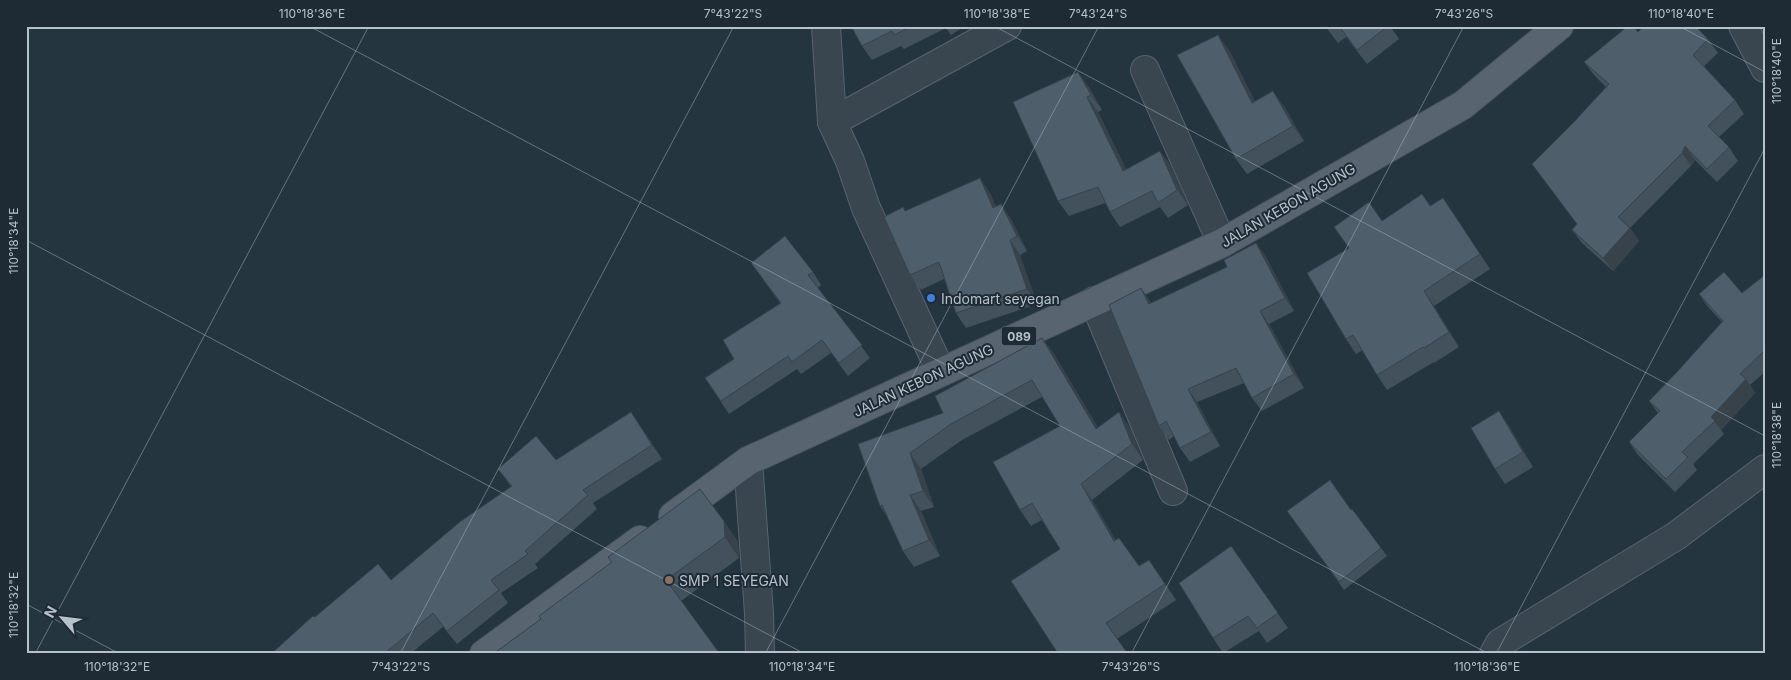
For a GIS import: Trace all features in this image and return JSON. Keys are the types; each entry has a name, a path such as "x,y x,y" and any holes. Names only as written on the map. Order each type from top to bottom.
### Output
{"main road":[{"name":"JALAN KEBON AGUNG","path":"484,654 748,461 1222,243 1463,105 1558,26"}],"street":[{"path":"826,26 832,122 850,161 866,208 940,372"},
{"path":"832,122 1007,26"},
{"path":"1742,26 1765,68"},
{"path":"1146,70 1222,243"},
{"path":"1094,301 1173,491"},
{"path":"748,461 760,654"},
{"path":"1494,654 1500,643 1676,536 1765,469"}],"building":[{"path":"851,26 912,26 894,35 892,31 862,46"},
{"path":"1339,26 1388,26 1357,50"},
{"path":"1628,26 1633,26 1638,32 1644,26 1695,26 1708,39 1693,55 1735,100 1708,126 1729,147 1707,169 1685,146 1682,153 1618,217 1630,228 1603,258 1572,230 1577,224 1532,164 1609,84 1584,62"},
{"path":"1218,35 1252,103 1273,91 1293,126 1236,159 1177,55"},
{"path":"1078,72 1091,95 1087,97 1123,171 1160,151 1177,190 1158,203 1152,191 1110,212 1098,187 1058,201 1013,102"},
{"path":"980,178 993,208 1001,204 1017,236 1010,240 1027,289 956,313 939,262 910,275 884,217 903,207 905,211"},
{"path":"1422,194 1430,206 1443,198 1480,254 1424,291 1449,332 1377,375 1353,335 1346,339 1307,273 1349,248 1334,227 1369,202 1382,221"},
{"path":"785,236 813,272 808,275 862,345 839,363 822,340 792,362 788,356 721,401 705,378 734,359 723,340 781,303 751,263"},
{"path":"1256,243 1285,298 1260,311 1294,374 1252,398 1236,368 1188,389 1211,432 1180,448 1166,421 1159,426 1109,305 1141,288 1149,304 1227,267 1224,260"},
{"path":"1724,272 1742,293 1765,275 1765,350 1740,374 1746,379 1711,417 1715,421 1682,452 1688,457 1666,479 1629,442 1660,411 1649,401 1723,321 1699,294"},
{"path":"1042,338 1096,429 1119,412 1132,444 1081,484 1114,541 1119,538 1139,566 1149,560 1165,584 1106,623 1128,654 1055,654 1057,652 1011,581 1060,549 1032,503 1020,510 993,462 1060,426 1032,380 951,424 910,453 923,491 910,495 929,540 903,551 882,505 880,506 858,444 943,413 935,396"},
{"path":"1499,411 1523,452 1495,469 1471,428"},
{"path":"631,412 652,445 583,490 588,495 525,551 528,554 491,580 499,590 447,631 433,613 384,654 271,654 313,616 315,617 378,564 391,580 461,521 512,486 498,469 536,436 556,460"},
{"path":"1330,480 1381,548 1339,582 1287,511"},
{"name":"SMP 1 SEYEGAN","path":"700,489 724,521 725,537 666,580 720,654 493,654 541,619 539,616 612,562 608,557"},
{"path":"1231,546 1278,613 1257,628 1248,616 1213,638 1179,583"}],"place":[{"name":"Indomart seyegan","path":"931,298"},
{"name":"SMP 1 SEYEGAN","path":"669,580"}]}
